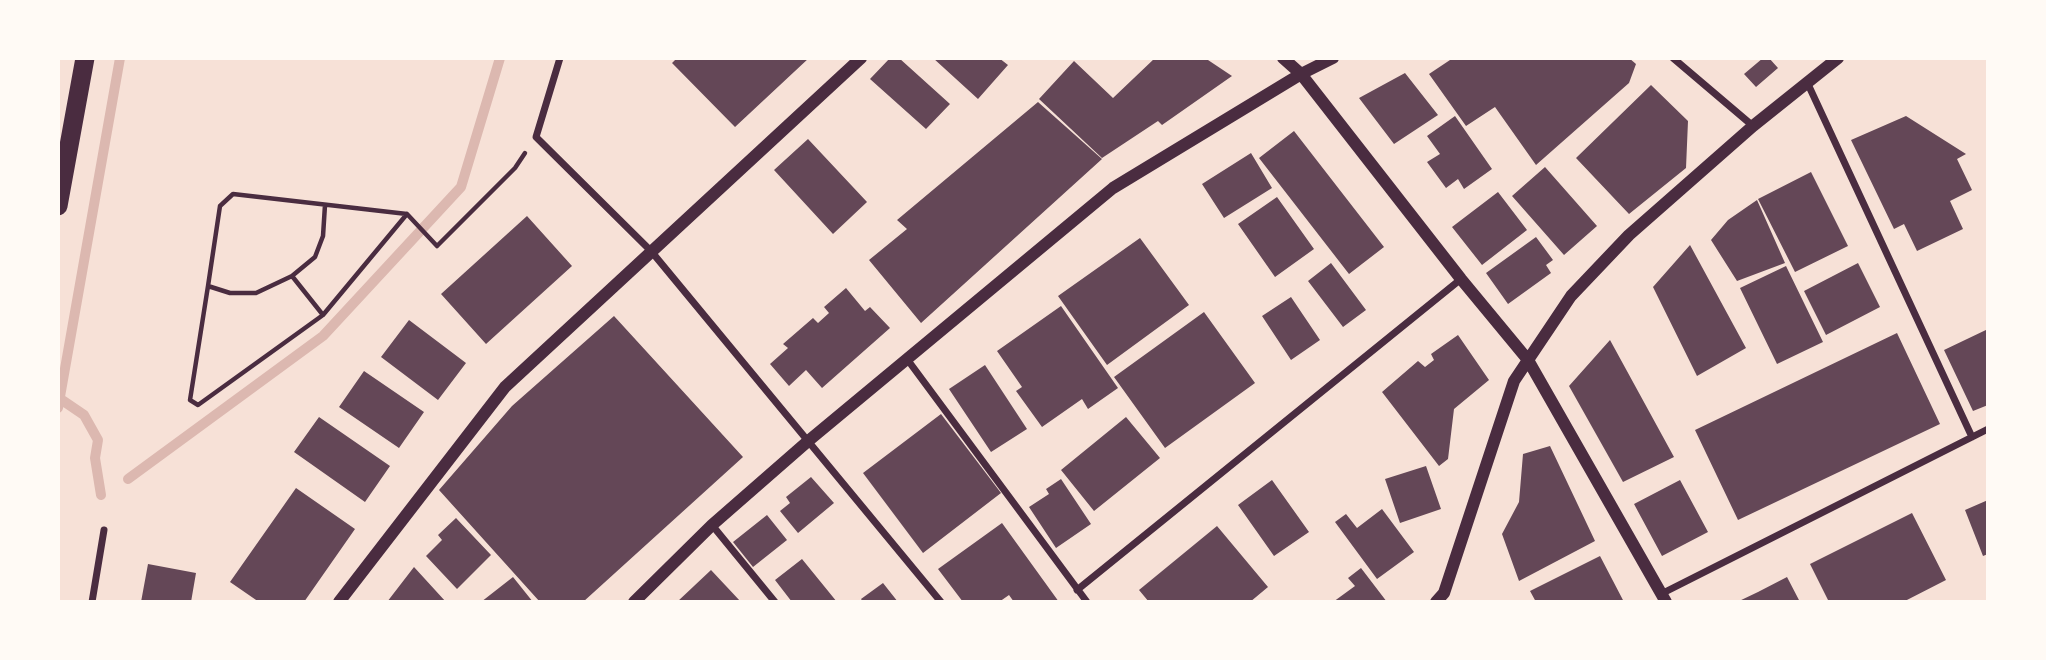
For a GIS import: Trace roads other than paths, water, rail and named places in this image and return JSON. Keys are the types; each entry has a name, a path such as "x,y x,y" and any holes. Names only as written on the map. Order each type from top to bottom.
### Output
{"highway":[{"path":"58,206 85,58"}],"street":[{"path":"560,58 536,137 651,251 941,602"},
{"path":"339,602 506,387 861,58"},
{"path":"1283,58 1300,74 1528,360 1664,598 1988,429"},
{"path":"634,602 712,526 807,442 1113,188 1300,74 1333,58"},
{"path":"1673,58 1753,126"},
{"path":"1436,602 1444,593 1514,381 1571,296 1629,236 1753,126 1838,58"},
{"path":"1807,81 1972,436"},
{"path":"1077,590 1461,279"},
{"path":"907,359 1087,602"},
{"path":"712,526 775,602"},
{"path":"92,602 104,530"}],"waterway":[{"path":"58,408 120,58"},
{"path":"128,479 323,336 461,187 500,58"},
{"path":"59,398 84,415 98,440 95,458 101,495"}]}
